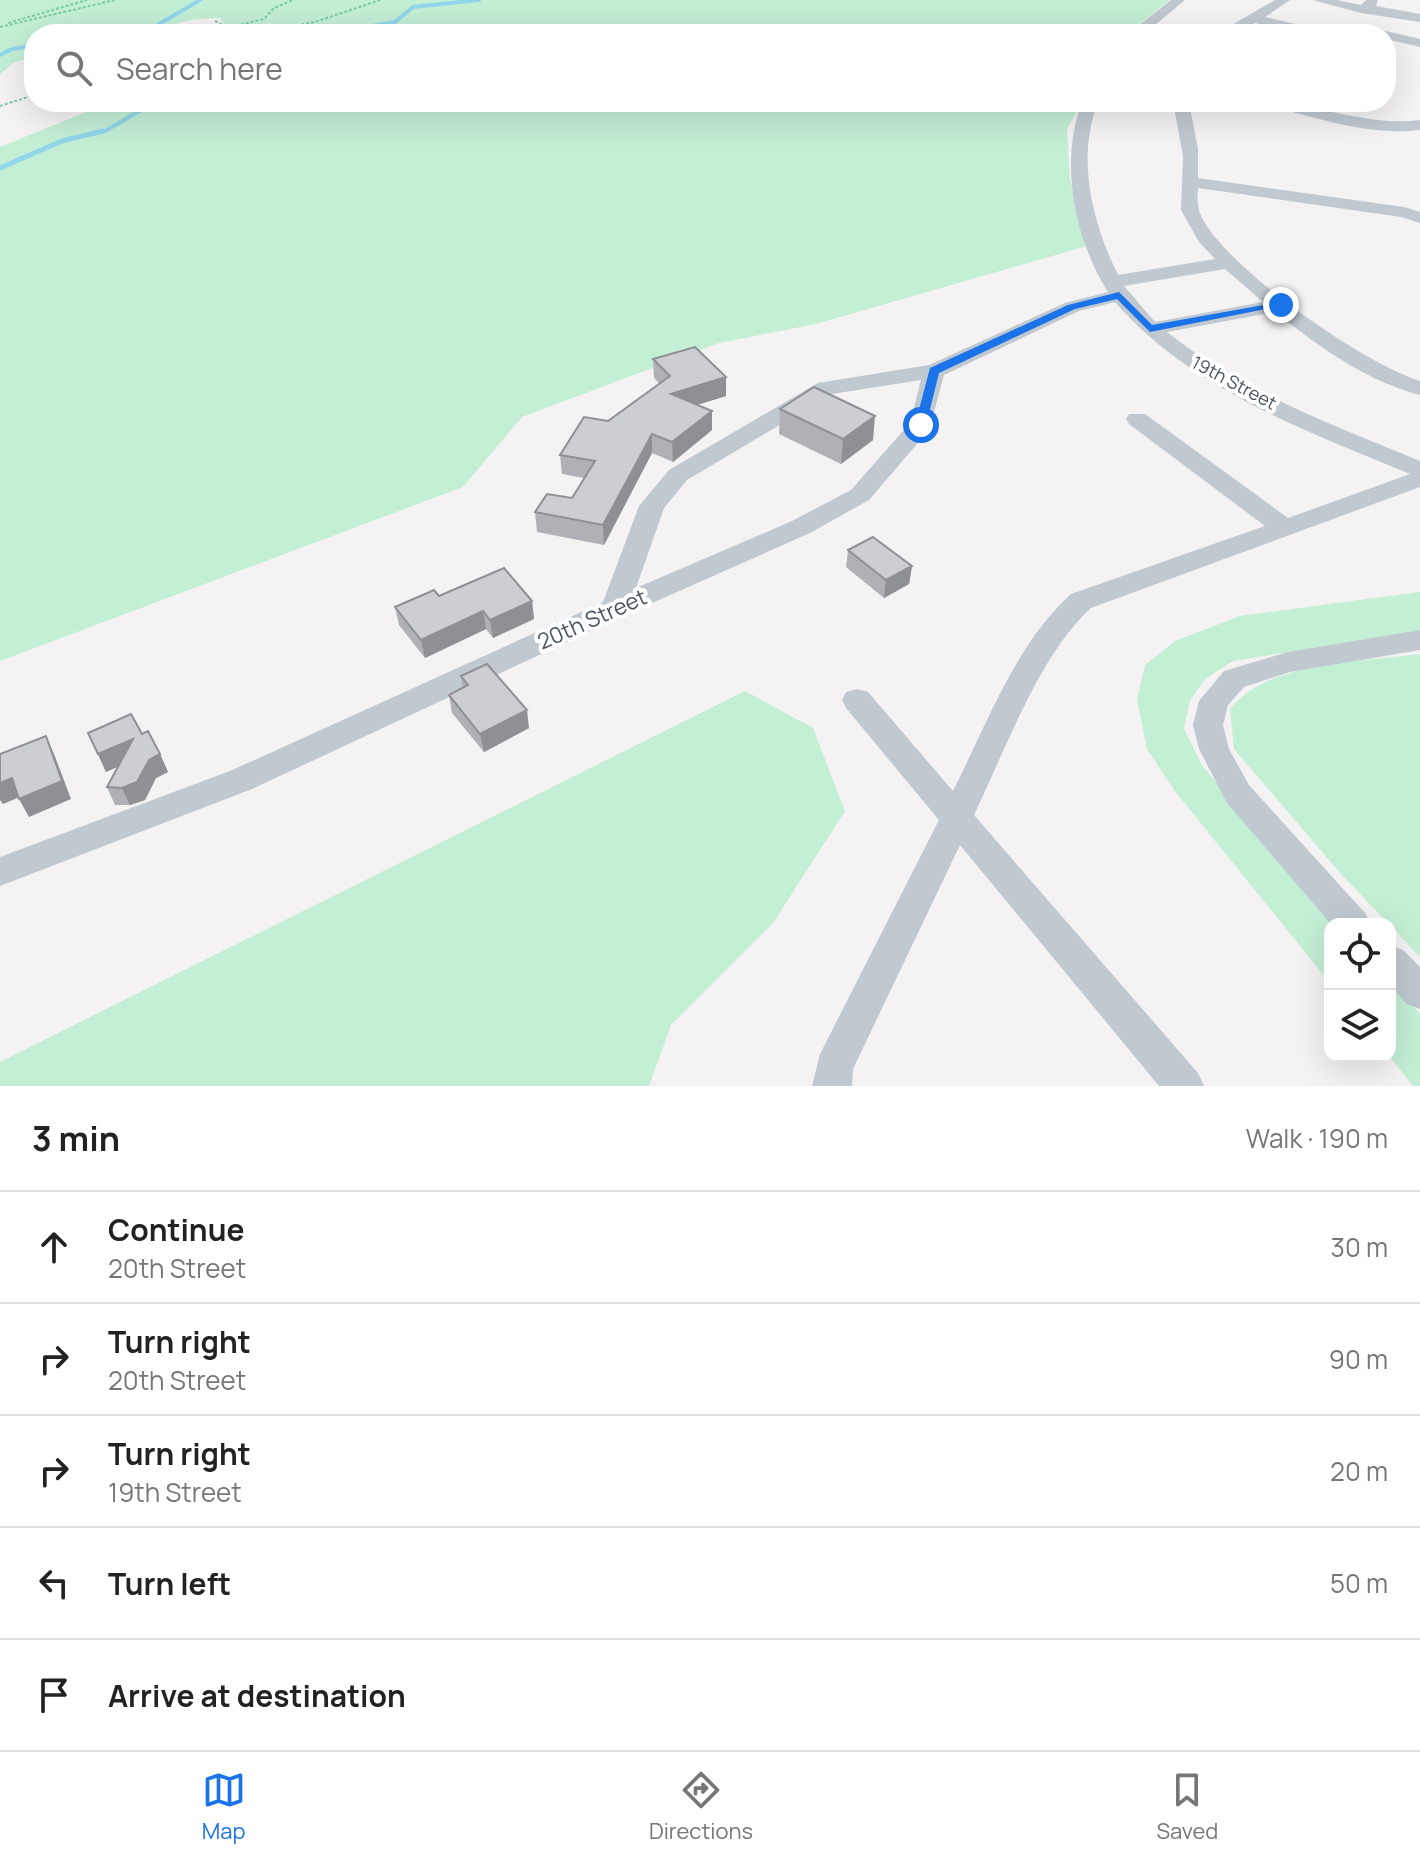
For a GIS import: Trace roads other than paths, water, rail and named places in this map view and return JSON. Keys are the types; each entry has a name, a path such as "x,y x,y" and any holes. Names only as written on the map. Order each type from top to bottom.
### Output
{"street":[{"path":"1148,24 1179,0"},
{"path":"1244,24 1284,0"},
{"path":"1319,0 1343,7 1370,4 1420,18"},
{"path":"1252,18 1278,24"},
{"path":"1396,37 1420,43"},
{"name":"19th Street","path":"1086,112 1079,127 1076,151 1081,194 1097,250 1116,289 1150,329 1181,354 1240,388 1420,470"},
{"path":"1183,112 1191,153 1187,203 1193,221 1230,262 1281,305 1375,371 1406,386 1420,388"},
{"path":"1309,112 1362,126 1403,128 1420,125"},
{"path":"1191,182 1404,212 1420,218"},
{"path":"615,608 652,506 678,475 826,388 934,371 1116,289 1230,262"},
{"path":"1150,329 1281,305"},
{"name":"20th Street","path":"0,872 241,780 615,608 801,527 860,495 921,425 934,371"},
{"path":"1137,419 1285,528"},
{"path":"832,1086 834,1067 1041,646 1071,610 1081,601 1420,479"},
{"path":"1348,918 1238,794 1214,749 1208,725 1214,701 1234,679 1288,662 1420,640"},
{"path":"857,700 1184,1086"},
{"path":"1396,967 1420,992"}],"waterway":[{"path":"159,24 200,0"},
{"path":"383,24 395,22 413,7 479,0"},
{"path":"0,55 24,47"},
{"path":"95,133 105,131 138,112"},
{"path":"0,168 62,141 103,131"}]}
